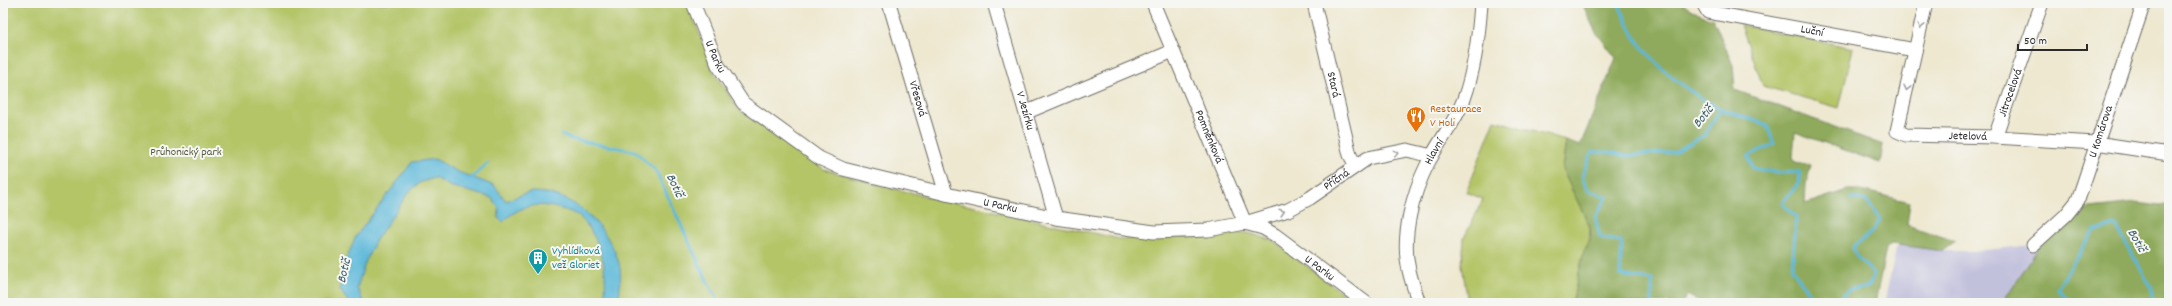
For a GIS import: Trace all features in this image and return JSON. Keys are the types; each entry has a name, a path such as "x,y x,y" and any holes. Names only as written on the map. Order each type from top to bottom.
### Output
{"street":[{"name":"U Parku","path":"693,3 718,65 743,103 818,158 843,169 946,194 1056,218 1154,232 1208,230 1244,223 1263,228 1275,235 1366,303"},
{"name":"Vřesová","path":"889,3 946,194"},
{"name":"V Jezírku","path":"994,3 1027,112 1056,218"},
{"name":"Pomněnková","path":"1153,3 1244,223"},
{"name":"Stará","path":"1314,3 1350,155 1356,166"},
{"name":"Hlavní","path":"1419,303 1407,264 1407,242 1415,198 1432,156 1452,125 1464,98 1475,57 1481,3"},
{"name":"Jetelová","path":"1926,3 1897,131 1906,135 1995,137 2096,143 2169,154"},
{"name":"Jitrocelová","path":"1995,137 2042,3"},
{"name":"U Komárova","path":"2033,245 2074,206 2144,3"},
{"name":"Luční","path":"1705,7 1915,50"},
{"path":"1027,112 1174,51"},
{"name":"Příčná","path":"1244,223 1288,210 1310,198 1368,158 1407,150 1432,156"}],"shaded area":[{"path":"2041,244 2002,303 1884,303 1897,245 1943,251 1976,251"}],"green space":[{"name":"Průhonický park","path":"3,3 688,3 713,71 739,110 824,169 890,188 1120,239 1248,233 1272,240 1356,303 3,303"},
{"path":"1582,3 1680,3 1699,14 1713,19 1733,65 1735,90 1883,145 1880,163 1795,132 1793,157 1795,162 1811,165 1806,184 1805,204 1847,190 1860,190 1910,202 1907,225 1955,241 1943,251 1891,244 1886,249 1875,303 1703,303 1687,295 1682,303 1572,303 1584,251 1591,238 1590,227 1562,169 1566,141 1580,146 1616,58 1595,31"},
{"path":"1741,25 1853,48 1839,108 1763,86"},
{"path":"1495,120 1566,141 1562,169 1590,227 1589,242 1584,251 1572,303 1468,303 1462,265 1464,238 1483,199 1466,192"},
{"path":"2135,203 2161,206 2169,204 2169,303 2002,303 2041,244 2081,209"}],"water":[{"path":"435,159 456,171 495,186 506,201 522,194 532,192 547,193 561,197 575,204 587,213 607,236 619,263 621,278 618,303 604,303 605,280 602,258 595,238 579,216 561,209 541,205 523,208 512,214 503,222 498,218 499,209 492,198 449,186 435,178 421,182 409,192 376,240 365,263 357,288 364,303 349,303 340,290 342,269 356,236 412,162"}],"waterway":[{"path":"1618,3 1636,39 1653,59 1686,88 1721,109"},
{"name":"Botič","path":"1652,303 1652,280 1620,275 1622,242 1600,237 1595,217 1607,197 1587,190 1582,176 1592,152 1610,152 1625,156 1674,152 1705,135 1721,109 1767,125 1774,144 1748,156 1753,168 1778,173 1800,172 1799,183 1782,203 1796,217 1792,269 1816,303"},
{"name":"Botič","path":"561,135 571,139 635,151 656,171 709,285 720,303"},
{"name":"Botič","path":"471,179 488,163"},
{"path":"1834,303 1850,289 1865,288 1871,283 1873,273 1856,256 1853,247 1873,231 1880,220 1865,201 1862,199 1851,199"},
{"name":"Botič","path":"2073,303 2057,289 2094,230 2116,226 2152,289 2152,303"}],"place":[{"name":"Restaurace V Holi","path":"1416,133"},
{"name":"Vyhlídková vež Gloriet","path":"538,275"}]}
